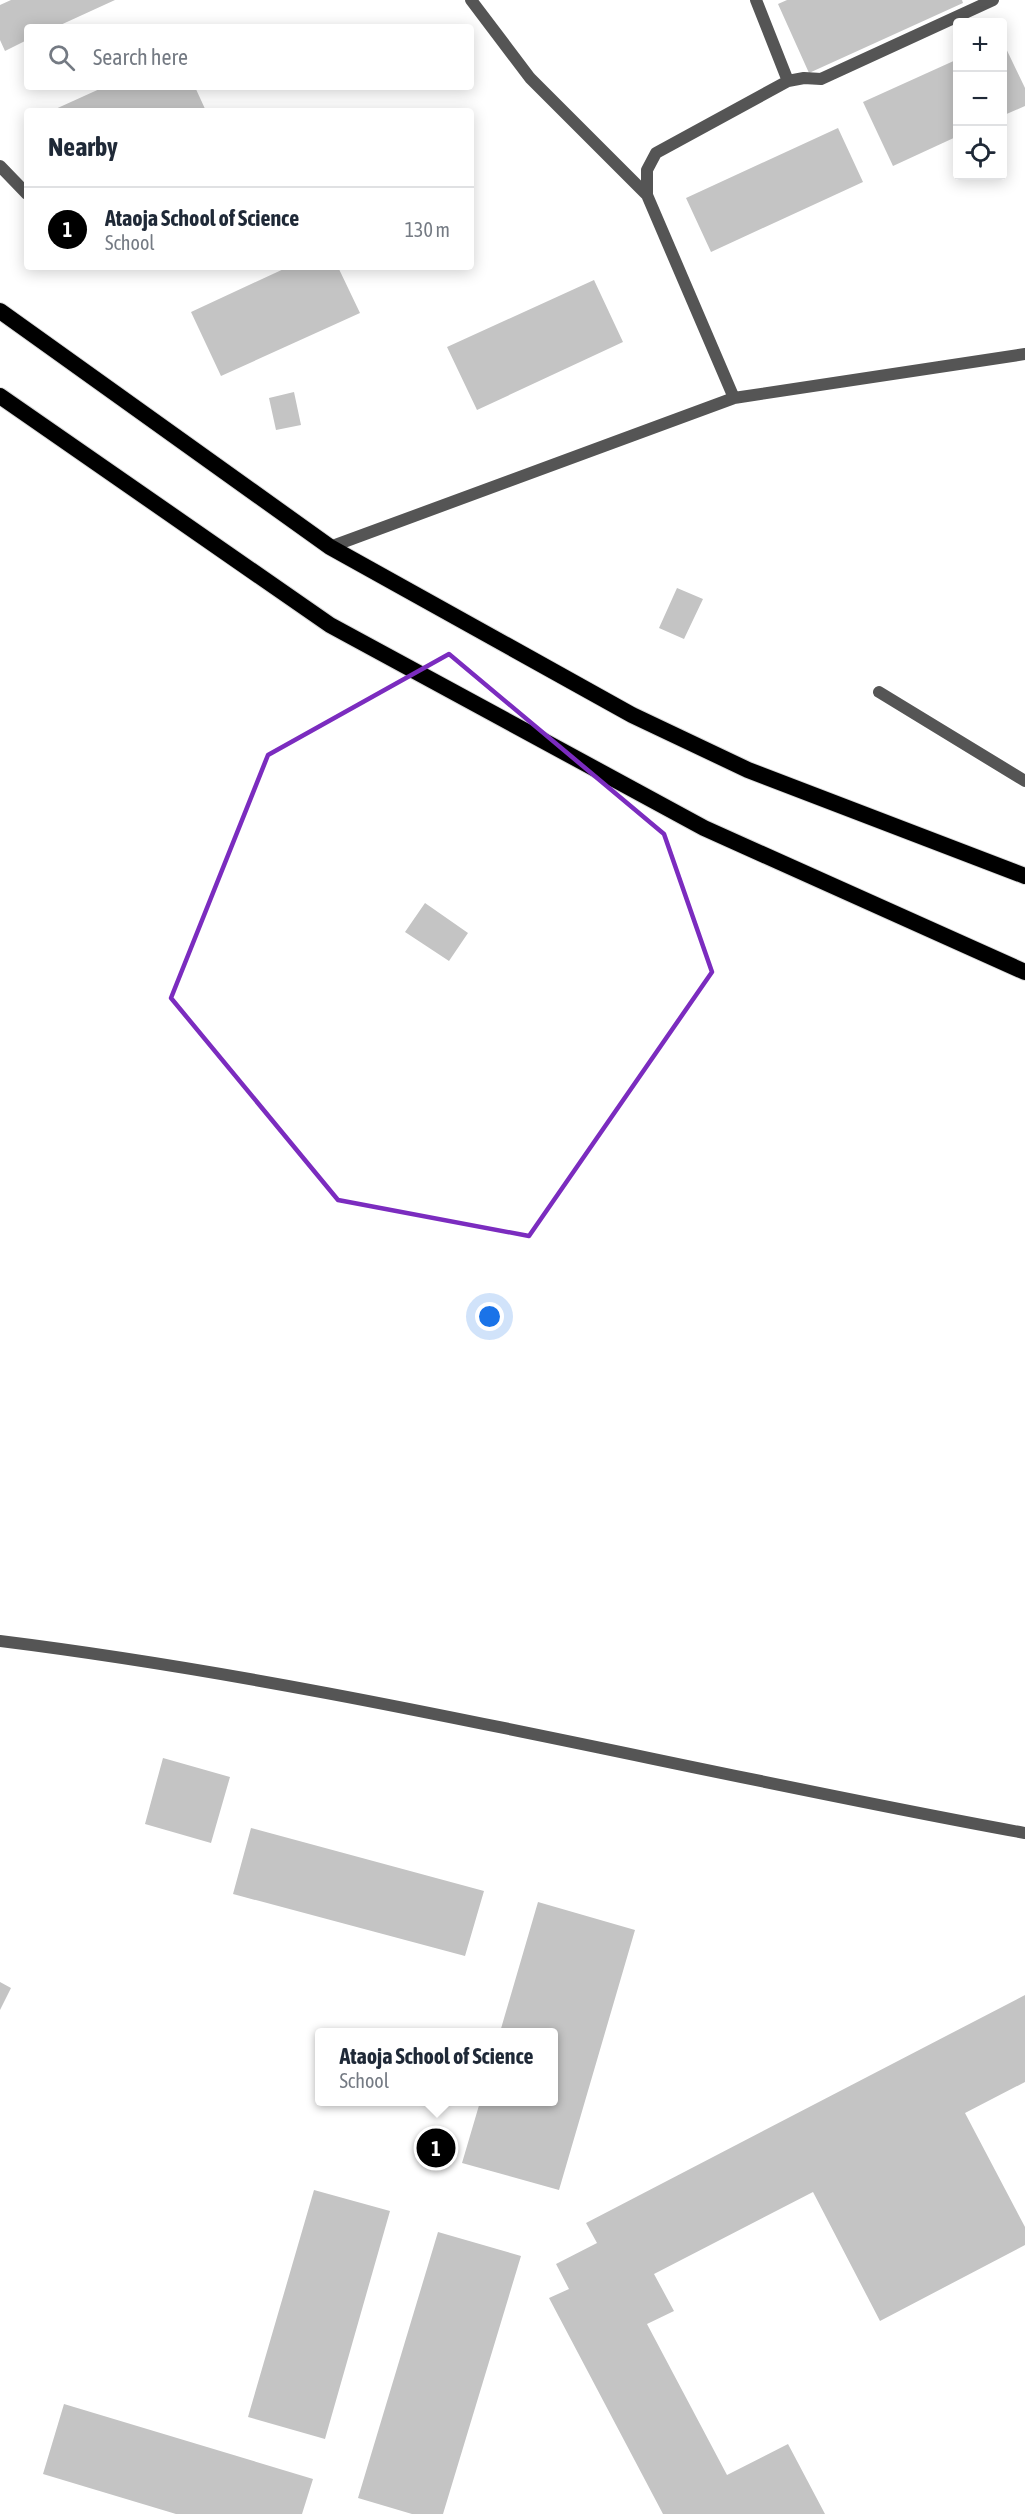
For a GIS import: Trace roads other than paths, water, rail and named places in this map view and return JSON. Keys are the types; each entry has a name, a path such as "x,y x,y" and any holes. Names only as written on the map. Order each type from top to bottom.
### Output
{"highway":[{"path":"0,311 330,547 632,715 737,765 1025,876"},
{"path":"0,396 330,625 704,828 1025,972"}],"street":[{"path":"471,0 530,78 646,195 734,398"},
{"path":"756,0 788,81"},
{"path":"646,195 647,170 656,153 788,81 804,78 821,79 993,0"},
{"path":"0,166 24,191"},
{"path":"330,547 734,398 1025,354"},
{"path":"879,692 1025,781"},
{"path":"0,1641 116,1655 479,1721 866,1804 1025,1833"}],"place":[{"name":"Ataoja School of Science","path":"436,2148"}]}
